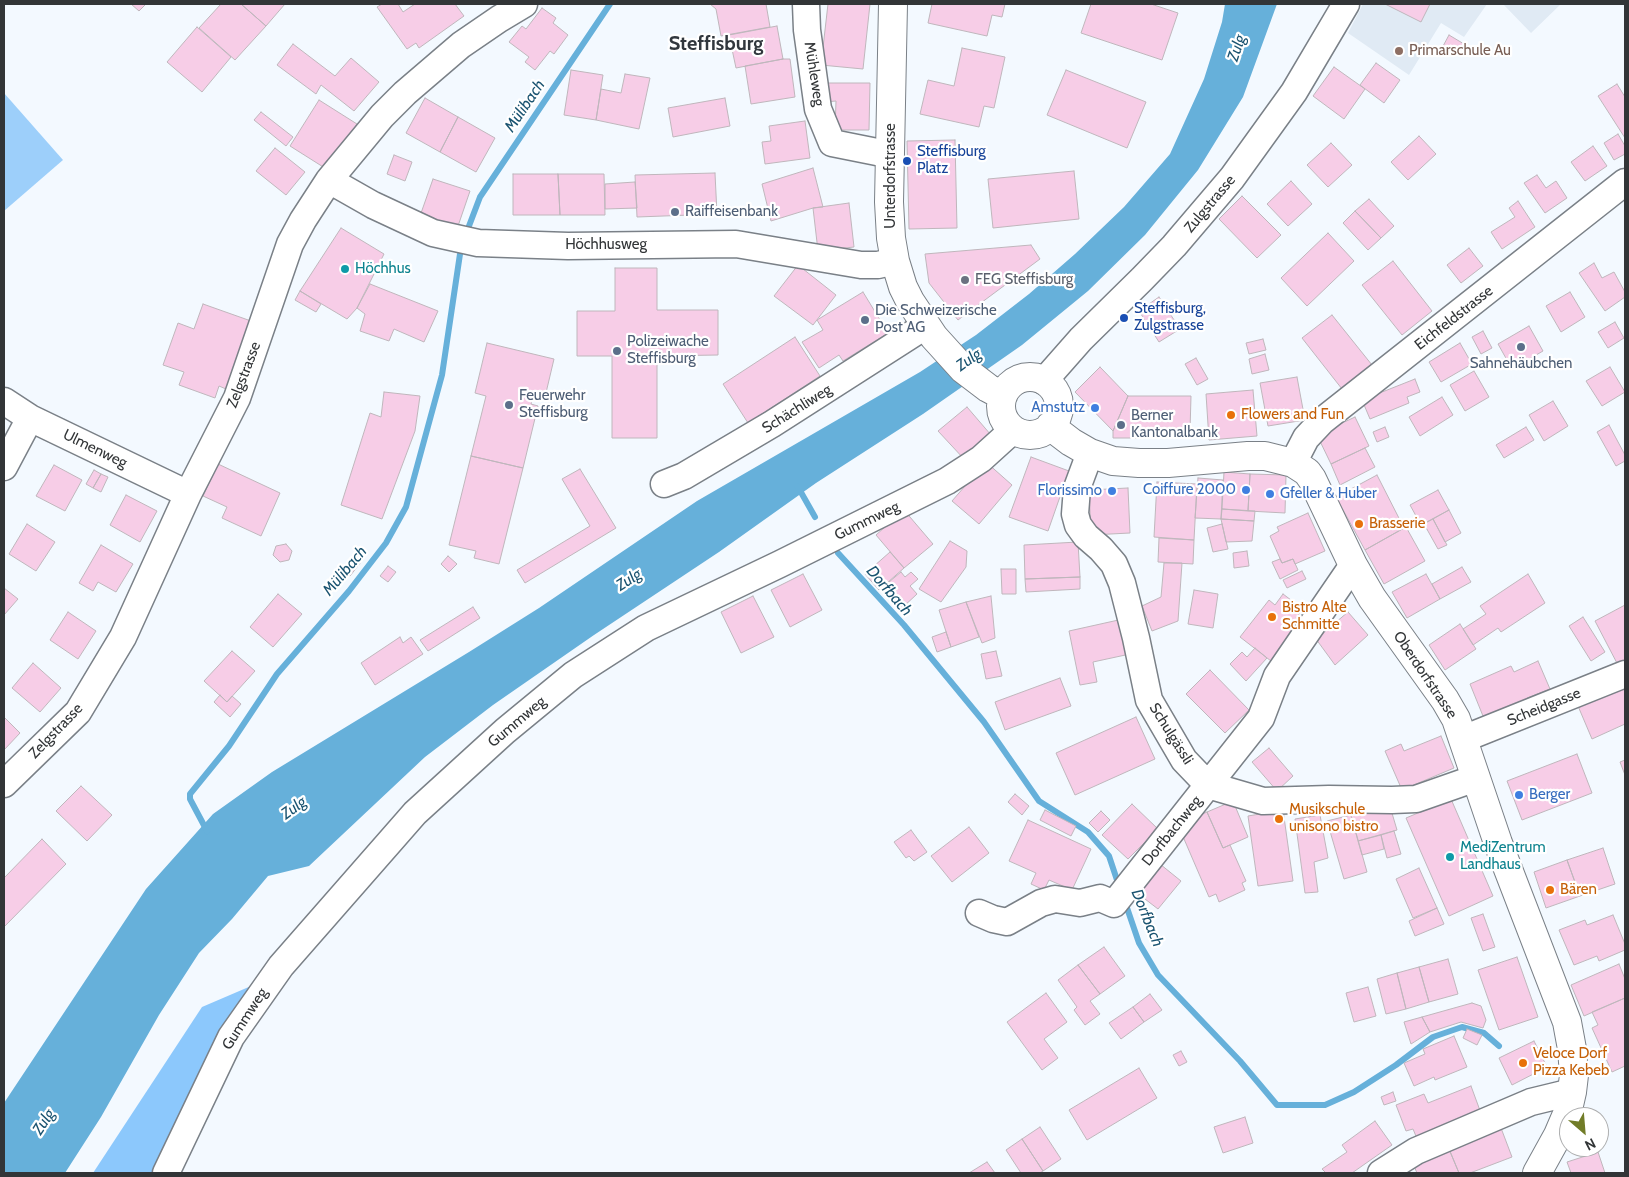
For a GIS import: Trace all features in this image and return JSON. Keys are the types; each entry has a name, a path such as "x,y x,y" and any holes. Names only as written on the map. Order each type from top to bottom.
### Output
{"main road":[{"name":"Unterdorfstrasse","path":"893,4 889,202 894,261 903,287 930,332 955,361 977,380 1003,396"},
{"path":"1030,377 1044,381 1054,391 1057,398 1057,413 1050,426 1036,434 1028,435 1013,430 1004,418 1001,404 1006,390 1016,380 1030,377"},
{"name":"Oberdorfstrasse","path":"1050,426 1090,454 1113,461 1168,463 1266,456 1294,463 1307,472 1312,479 1353,565 1372,598 1445,700 1456,719 1498,844 1566,1022 1572,1048 1574,1075 1572,1092 1567,1114 1558,1135 1537,1173"}],"street":[{"name":"Zelgstrasse","path":"4,784 78,712 123,637 188,494 238,398 290,244 303,220 330,180 382,116 405,92 461,45 493,11 524,4"},
{"name":"Mühleweg","path":"806,4 807,30 818,109 832,143 890,153"},
{"name":"Zulgstrasse","path":"1044,381 1081,339 1174,246 1232,178 1294,92 1346,4"},
{"name":"Höchhusweg","path":"330,180 391,214 433,233 478,243 568,246 736,244 861,265 894,261"},
{"name":"Eichfeldstrasse","path":"1294,463 1306,438 1322,421 1625,182"},
{"name":"Schächliweg","path":"664,484 684,476 930,332"},
{"name":"Ulmenweg","path":"4,401 30,418 188,494"},
{"path":"4,467 30,418"},
{"name":"Gummweg","path":"166,1173 231,1037 281,966 415,813 505,730 573,675 646,628 947,481 981,459 1013,430"},
{"name":"Schulgässli","path":"1090,454 1077,488 1075,514 1078,525 1086,536 1114,564 1122,583 1149,700 1184,760 1208,786"},
{"name":"Dorfbachweg","path":"979,913 1007,922 1041,903 1055,899 1080,903 1100,898 1114,904 1261,718 1277,676 1353,565"},
{"name":"Scheidgasse","path":"1463,739 1625,674"},
{"path":"1208,786 1262,801 1392,800 1416,799 1476,778"},
{"path":"1382,1173 1416,1152 1531,1102 1572,1092"}],"shaded area":[{"name":"Primarschule Au","path":"1363,4 1487,4 1464,37 1441,23 1409,75 1348,33"},
{"name":"Primarschule Au","path":"1503,4 1561,4 1531,33"},
{"path":"4,93 63,160 4,211"},
{"path":"251,986 158,1173 93,1173 202,1007"}],"water":[{"name":"Zulg","path":"1225,4 1277,4 1243,97 1198,170 1145,235 1088,291 1022,345 923,414 816,483 719,552 493,705 425,757 309,866 268,876 232,919 199,953 159,1015 101,1117 65,1173 4,1173 4,1103 146,889 213,814 272,772 539,608 697,501 920,372 976,335 1029,294 1075,254 1124,207 1170,154 1204,79 1222,22"}],"building":[{"path":"131,4 146,4 139,11"},
{"path":"221,4 241,4 266,26 235,60 199,28"},
{"path":"241,4 285,4 266,26"},
{"path":"382,4 398,4 403,12 415,4 455,4 464,16 419,48 416,43 407,49 377,7"},
{"path":"710,4 766,4 770,27 721,36 716,9"},
{"path":"828,4 870,4 863,69 821,65"},
{"path":"932,4 1005,4 1002,17 992,15 987,36 928,23"},
{"path":"1091,4 1151,4 1178,13 1162,60 1081,33"},
{"path":"1385,4 1430,4 1421,22"},
{"path":"542,8 556,18 553,23 568,35 554,54 550,51 535,70 525,62 529,57 509,42 522,26 526,29"},
{"path":"777,26 783,59 736,68 729,35"},
{"path":"197,27 231,57 202,92 167,62"},
{"path":"1449,35 1464,44 1456,56 1442,48"},
{"path":"293,44 335,76 351,58 379,82 354,111 321,85 316,94 277,65"},
{"path":"962,48 1005,57 994,108 984,106 979,127 920,114 928,80 954,86"},
{"path":"790,59 795,97 751,104 745,66"},
{"path":"1376,63 1400,80 1384,103 1360,85"},
{"path":"1334,67 1365,89 1344,119 1313,96"},
{"path":"571,70 603,75 596,120 564,115"},
{"path":"1066,70 1146,102 1127,148 1047,115"},
{"path":"625,74 650,78 639,129 596,120 601,89 621,93"},
{"path":"824,83 870,83 869,130 835,130 836,101 824,102"},
{"path":"1617,84 1625,97 1625,138 1598,96"},
{"path":"425,98 458,117 440,152 406,133"},
{"path":"725,98 730,126 673,137 668,108"},
{"path":"319,100 357,124 328,170 290,146"},
{"path":"261,112 293,137 286,146 254,120"},
{"path":"458,117 495,138 476,172 440,152"},
{"path":"805,121 810,158 765,164 762,142 771,141 769,126"},
{"path":"1618,134 1625,146 1625,154 1614,160 1604,143"},
{"path":"1419,136 1436,154 1408,180 1391,162"},
{"path":"955,140 957,228 909,229 907,141"},
{"path":"1331,143 1352,165 1328,187 1307,165"},
{"path":"1593,146 1607,166 1585,181 1571,162"},
{"path":"275,148 305,172 286,195 256,171"},
{"path":"394,155 412,162 405,181 387,174"},
{"path":"813,168 823,207 813,208 771,221 762,184"},
{"path":"1074,171 1079,219 993,228 988,179"},
{"path":"715,173 717,214 637,217 635,175"},
{"path":"513,174 558,174 560,215 513,215"},
{"path":"558,174 604,174 605,215 560,215"},
{"path":"1537,175 1546,188 1556,181 1567,198 1545,213 1524,183"},
{"path":"433,179 470,191 457,229 420,216"},
{"path":"1291,181 1312,204 1288,226 1267,204"},
{"path":"635,182 637,208 605,209 605,184"},
{"path":"1242,196 1281,235 1257,258 1219,219"},
{"path":"1369,199 1394,226 1381,238 1355,211"},
{"path":"1518,201 1535,227 1502,249 1491,232 1515,217 1509,208"},
{"path":"849,203 854,247 818,251 813,208"},
{"path":"1355,211 1381,238 1368,250 1343,223"},
{"name":"Höchhus","path":"341,228 384,254 357,308 347,319 300,291"},
{"path":"1328,233 1354,261 1307,306 1281,278"},
{"path":"1031,245 1040,259 958,320 929,283 925,254"},
{"path":"1469,248 1483,266 1461,283 1447,265"},
{"path":"1393,261 1432,311 1402,335 1362,285"},
{"path":"1594,263 1602,278 1614,272 1625,292 1625,297 1605,311 1579,273"},
{"path":"798,265 836,295 813,325 774,296"},
{"path":"615,268 657,268 657,310 718,310 718,355 657,356 657,438 612,438 612,356 577,356 577,311 615,311"},
{"path":"370,284 438,311 424,342 394,329 389,341 360,331 365,314 357,308"},
{"path":"300,291 321,304 316,312 295,300"},
{"path":"863,292 888,333 843,361 839,355 819,368 802,342 823,330 817,320"},
{"path":"1570,292 1585,317 1561,332 1546,306"},
{"path":"1159,297 1180,329 1159,342 1139,311"},
{"path":"203,304 251,321 226,389 219,386 215,398 179,385 184,372 163,365 178,323 194,329"},
{"path":"1332,315 1372,365 1342,389 1302,338"},
{"path":"1615,322 1624,338 1608,348 1598,332"},
{"path":"1529,326 1543,351 1512,369 1498,344"},
{"path":"1483,331 1492,348 1481,354 1472,337"},
{"path":"795,337 820,376 748,423 723,384"},
{"path":"1263,339 1266,350 1249,354 1246,343"},
{"name":"Feuerwehr Steffisburg","path":"487,343 554,359 545,397 534,394 531,404 538,406 523,468 471,456 486,396 475,393"},
{"path":"1460,343 1472,364 1441,382 1429,362"},
{"path":"1265,354 1269,370 1252,374 1249,359"},
{"path":"1196,358 1208,379 1197,385 1185,364"},
{"path":"1100,367 1128,396 1113,431 1075,392"},
{"path":"1610,367 1625,392 1602,406 1586,381"},
{"path":"1474,371 1489,397 1465,411 1450,385"},
{"path":"1297,377 1305,420 1268,426 1260,383"},
{"path":"1415,379 1420,392 1407,397 1409,403 1370,419 1362,400"},
{"name":"Flowers and Fun","path":"1253,390 1257,436 1209,440 1206,394"},
{"path":"384,392 420,396 415,431 382,519 341,505 370,413 381,417"},
{"path":"1128,396 1191,396 1190,431 1142,431 1142,438 1113,438 1113,431"},
{"path":"1442,397 1453,415 1420,436 1409,417"},
{"path":"1553,401 1568,426 1544,441 1529,415"},
{"path":"967,407 991,435 964,459 938,431"},
{"path":"1355,417 1369,446 1331,464 1317,435"},
{"path":"1609,425 1625,455 1625,461 1616,466 1597,432"},
{"path":"1385,427 1389,437 1377,442 1373,432"},
{"path":"1526,427 1534,440 1504,458 1496,445"},
{"path":"1365,448 1375,467 1340,485 1331,464"},
{"path":"471,456 523,468 499,564 474,558 476,551 449,545"},
{"path":"1031,457 1069,471 1048,531 1009,517"},
{"path":"986,462 1012,485 979,524 952,501"},
{"path":"218,464 280,493 261,536 222,518 227,507 203,496"},
{"path":"54,465 82,480 65,511 36,496"},
{"path":"580,469 616,528 525,583 517,570 590,526 562,479"},
{"path":"94,470 101,474 93,488 86,484"},
{"path":"1224,472 1250,474 1248,511 1222,509"},
{"path":"101,474 108,477 101,492 93,488"},
{"path":"1250,474 1286,475 1285,513 1248,511"},
{"path":"1377,475 1404,528 1365,550 1336,497"},
{"path":"1198,478 1223,480 1221,519 1195,518"},
{"path":"1157,482 1197,484 1194,540 1154,537"},
{"path":"1128,488 1130,533 1091,535 1089,490"},
{"path":"1438,490 1449,510 1421,525 1410,505"},
{"path":"126,495 157,511 140,542 110,525"},
{"path":"1222,509 1255,511 1254,521 1221,519"},
{"path":"904,510 933,544 904,568 876,535"},
{"path":"1449,510 1461,533 1445,542 1433,519"},
{"path":"1308,513 1325,551 1295,564 1293,559 1282,563 1270,536 1279,531 1277,527"},
{"path":"1221,519 1254,521 1252,541 1226,542"},
{"path":"1433,519 1447,545 1438,549 1424,524"},
{"path":"27,524 55,542 36,571 9,554"},
{"path":"1222,524 1228,549 1213,552 1207,528"},
{"path":"1406,527 1425,561 1384,584 1365,550"},
{"path":"1159,538 1194,540 1193,564 1158,562"},
{"path":"950,541 967,551 966,567 941,602 919,589"},
{"path":"1078,542 1080,577 1025,579 1024,545"},
{"path":"286,544 292,551 289,560 280,562 273,555 276,546"},
{"path":"101,545 133,564 116,592 98,582 93,591 79,583"},
{"path":"1247,551 1249,566 1234,568 1233,553"},
{"path":"890,552 904,568 879,590 865,574"},
{"path":"354,556 361,562 350,576 343,571"},
{"path":"448,556 457,564 449,572 441,564"},
{"path":"1280,559 1282,563 1293,559 1298,570 1280,579 1272,562"},
{"path":"1164,563 1182,563 1178,621 1152,631 1142,606 1161,597"},
{"path":"388,566 396,572 388,582 380,576"},
{"path":"1462,567 1471,582 1440,599 1432,584"},
{"path":"1001,569 1016,569 1016,594 1002,594"},
{"path":"1302,571 1306,579 1287,588 1283,580"},
{"path":"901,572 905,577 911,572 918,579 910,586 917,594 902,608 883,587"},
{"path":"803,574 822,610 790,627 771,590"},
{"path":"1426,574 1440,599 1407,618 1392,592"},
{"path":"1528,574 1545,603 1501,632 1498,628 1473,645 1463,629 1486,614 1480,606"},
{"path":"1080,577 1080,589 1026,592 1025,579"},
{"path":"4,588 18,599 4,615"},
{"path":"1194,590 1218,594 1213,628 1188,624"},
{"path":"278,594 302,614 273,647 250,627"},
{"path":"1283,594 1303,609 1296,618 1302,622 1271,661 1240,637 1269,600 1275,605"},
{"path":"753,596 774,637 741,653 721,612"},
{"path":"991,596 995,638 982,643 966,602"},
{"path":"966,602 979,637 951,647 939,610"},
{"path":"1625,605 1625,664 1619,667 1595,621"},
{"path":"473,607 480,618 428,651 420,640"},
{"path":"68,612 96,631 78,659 50,640"},
{"path":"1348,612 1368,635 1335,665 1316,639"},
{"path":"1583,617 1605,652 1591,661 1569,626"},
{"path":"1123,619 1130,654 1093,662 1097,682 1080,685 1069,631"},
{"path":"1460,624 1476,649 1445,670 1429,645"},
{"path":"946,632 951,647 937,652 932,637"},
{"path":"400,637 403,643 411,637 423,654 375,685 361,663"},
{"path":"1255,648 1267,658 1246,681 1230,664 1242,652 1247,657"},
{"path":"232,651 255,671 227,702 204,681"},
{"path":"996,651 1002,676 986,679 981,654"},
{"path":"1538,661 1550,689 1527,698 1529,702 1485,721 1470,684 1511,666 1514,672"},
{"path":"33,663 61,688 40,712 12,688"},
{"path":"1210,670 1249,710 1225,733 1186,694"},
{"path":"1060,678 1071,706 1005,730 995,702"},
{"path":"1625,685 1625,724 1592,739 1578,706"},
{"path":"220,695 227,702 232,696 241,704 230,717 214,702"},
{"path":"4,717 20,733 4,750"},
{"path":"1136,717 1155,759 1075,795 1056,753"},
{"path":"1441,736 1454,768 1402,790 1385,751 1401,744 1404,751"},
{"path":"1269,748 1293,776 1277,791 1252,762"},
{"path":"1577,754 1592,793 1522,820 1507,781"},
{"path":"1625,760 1625,775 1620,762"},
{"path":"81,786 112,815 87,841 56,811"},
{"path":"1015,794 1029,806 1022,815 1008,802"},
{"name":"MediZentrum Landhaus","path":"1451,799 1493,896 1449,916 1406,818"},
{"path":"1233,801 1248,837 1223,848 1207,812"},
{"path":"1389,803 1397,830 1358,841 1351,815"},
{"path":"1132,804 1158,829 1128,859 1102,835"},
{"path":"1045,810 1076,826 1071,836 1040,820"},
{"path":"1283,810 1293,881 1258,886 1248,816"},
{"path":"1101,811 1110,820 1098,832 1089,823"},
{"path":"1207,812 1223,848 1230,845 1246,881 1242,883 1245,890 1219,902 1216,894 1209,897 1178,825"},
{"path":"1320,815 1328,858 1314,862 1318,892 1305,893 1295,819"},
{"path":"1351,815 1367,872 1344,879 1327,821"},
{"path":"1028,820 1091,849 1072,890 1049,880 1044,890 1031,884 1036,873 1009,861"},
{"path":"969,827 989,853 952,882 931,856"},
{"path":"911,830 927,852 914,861 909,856 906,858 894,842"},
{"path":"1394,831 1401,854 1387,858 1381,835"},
{"path":"1381,835 1384,849 1362,855 1358,841"},
{"path":"42,839 66,864 4,927 4,878"},
{"path":"1603,848 1615,884 1580,896 1567,860"},
{"path":"1155,860 1181,881 1158,909 1132,889"},
{"path":"1567,860 1580,896 1546,908 1534,872"},
{"path":"1419,868 1437,908 1413,918 1396,879"},
{"path":"1437,908 1444,924 1415,936 1409,921"},
{"path":"1483,914 1495,947 1483,951 1471,918"},
{"path":"1613,915 1625,944 1625,950 1599,961 1597,956 1574,965 1559,930 1585,920 1587,925"},
{"path":"1104,947 1125,976 1100,994 1078,965"},
{"path":"1517,957 1538,1017 1499,1030 1478,970"},
{"path":"1448,959 1458,994 1429,1002 1419,967"},
{"path":"1619,964 1625,979 1625,998 1584,1016 1571,985"},
{"path":"1078,965 1100,994 1090,1001 1100,1014 1085,1025 1074,1010 1077,1007 1058,980"},
{"path":"1419,967 1429,1002 1406,1009 1397,973"},
{"path":"1397,973 1406,1009 1386,1014 1377,979"},
{"path":"1368,987 1376,1016 1354,1022 1346,993"},
{"path":"1046,993 1067,1022 1044,1039 1058,1058 1042,1070 1007,1022"},
{"path":"1150,994 1162,1010 1144,1022 1133,1007"},
{"path":"1625,998 1625,1066 1612,1072 1592,1028 1598,1025 1592,1012"},
{"path":"1472,1003 1481,1006 1486,1020 1483,1028 1461,1022 1430,1032 1422,1017"},
{"path":"1133,1007 1144,1022 1121,1039 1109,1023"},
{"path":"1422,1017 1430,1032 1411,1044 1404,1022"},
{"path":"1467,1029 1482,1035 1477,1045 1463,1038"},
{"path":"1454,1036 1467,1067 1435,1080 1434,1077 1414,1086 1404,1063 1425,1054 1423,1049"},
{"name":"Veloce Dorf Pizza Kebeb","path":"1534,1041 1547,1067 1512,1085 1499,1058"},
{"path":"1181,1051 1187,1062 1179,1066 1173,1055"},
{"path":"1139,1068 1157,1098 1087,1140 1069,1110"},
{"path":"1471,1086 1482,1116 1418,1141 1413,1129 1406,1131 1396,1105 1424,1094 1428,1103"},
{"path":"1393,1092 1396,1101 1384,1105 1381,1097"},
{"path":"1245,1117 1253,1143 1223,1153 1214,1127"},
{"path":"1375,1121 1392,1145 1352,1173 1326,1173 1322,1169 1347,1152 1342,1145"},
{"path":"1040,1127 1061,1159 1043,1171 1022,1139"},
{"path":"1501,1128 1512,1157 1470,1173 1459,1173 1449,1149"},
{"path":"1022,1139 1043,1171 1040,1173 1021,1173 1006,1150"},
{"path":"1449,1149 1459,1173 1417,1173 1414,1166"},
{"path":"1582,1157 1600,1157 1605,1173 1571,1173 1567,1162"},
{"path":"987,1162 995,1173 969,1173"}],"waterway":[{"name":"Mülibach","path":"469,226 480,197 610,4"},
{"name":"Mülibach","path":"207,831 190,799 190,794 229,746 277,674 349,591 386,543 406,507 442,375 460,254"},
{"name":"Dorfbach","path":"798,487 815,517"},
{"name":"Dorfbach","path":"838,553 904,625 984,722 1039,801 1088,832 1109,856 1119,886"},
{"name":"Dorfbach","path":"1125,902 1139,943 1158,975 1240,1061 1277,1105 1325,1105 1354,1092 1396,1065 1433,1037 1462,1027 1484,1033 1499,1046"}],"place":[{"name":"Primarschule Au","path":"1399,51"},
{"name":"Steffisburg Platz","path":"907,161"},
{"name":"Raiffeisenbank","path":"675,212"},
{"name":"Höchhus","path":"345,269"},
{"name":"FEG Steffisburg","path":"965,280"},
{"name":"Steffisburg, Zulgstrasse","path":"1124,318"},
{"name":"Die Schweizerische Post AG","path":"865,320"},
{"name":"Sahnehäubchen","path":"1521,347"},
{"name":"Polizeiwache Steffisburg","path":"617,351"},
{"name":"Feuerwehr Steffisburg","path":"509,405"},
{"name":"Amstutz","path":"1095,408"},
{"name":"Flowers and Fun","path":"1231,415"},
{"name":"Berner Kantonalbank","path":"1121,425"},
{"name":"Coiffure 2000","path":"1246,490"},
{"name":"Florissimo","path":"1112,491"},
{"name":"Gfeller & Huber","path":"1270,494"},
{"name":"Brasserie","path":"1359,524"},
{"name":"Bistro Alte Schmitte","path":"1272,617"},
{"name":"Berger","path":"1519,795"},
{"name":"Musikschule unisono bistro","path":"1279,819"},
{"name":"MediZentrum Landhaus","path":"1450,857"},
{"name":"Bären","path":"1550,890"},
{"name":"Veloce Dorf Pizza Kebeb","path":"1523,1063"}],"district":[{"name":"Steffisburg","path":"716,44"}]}
